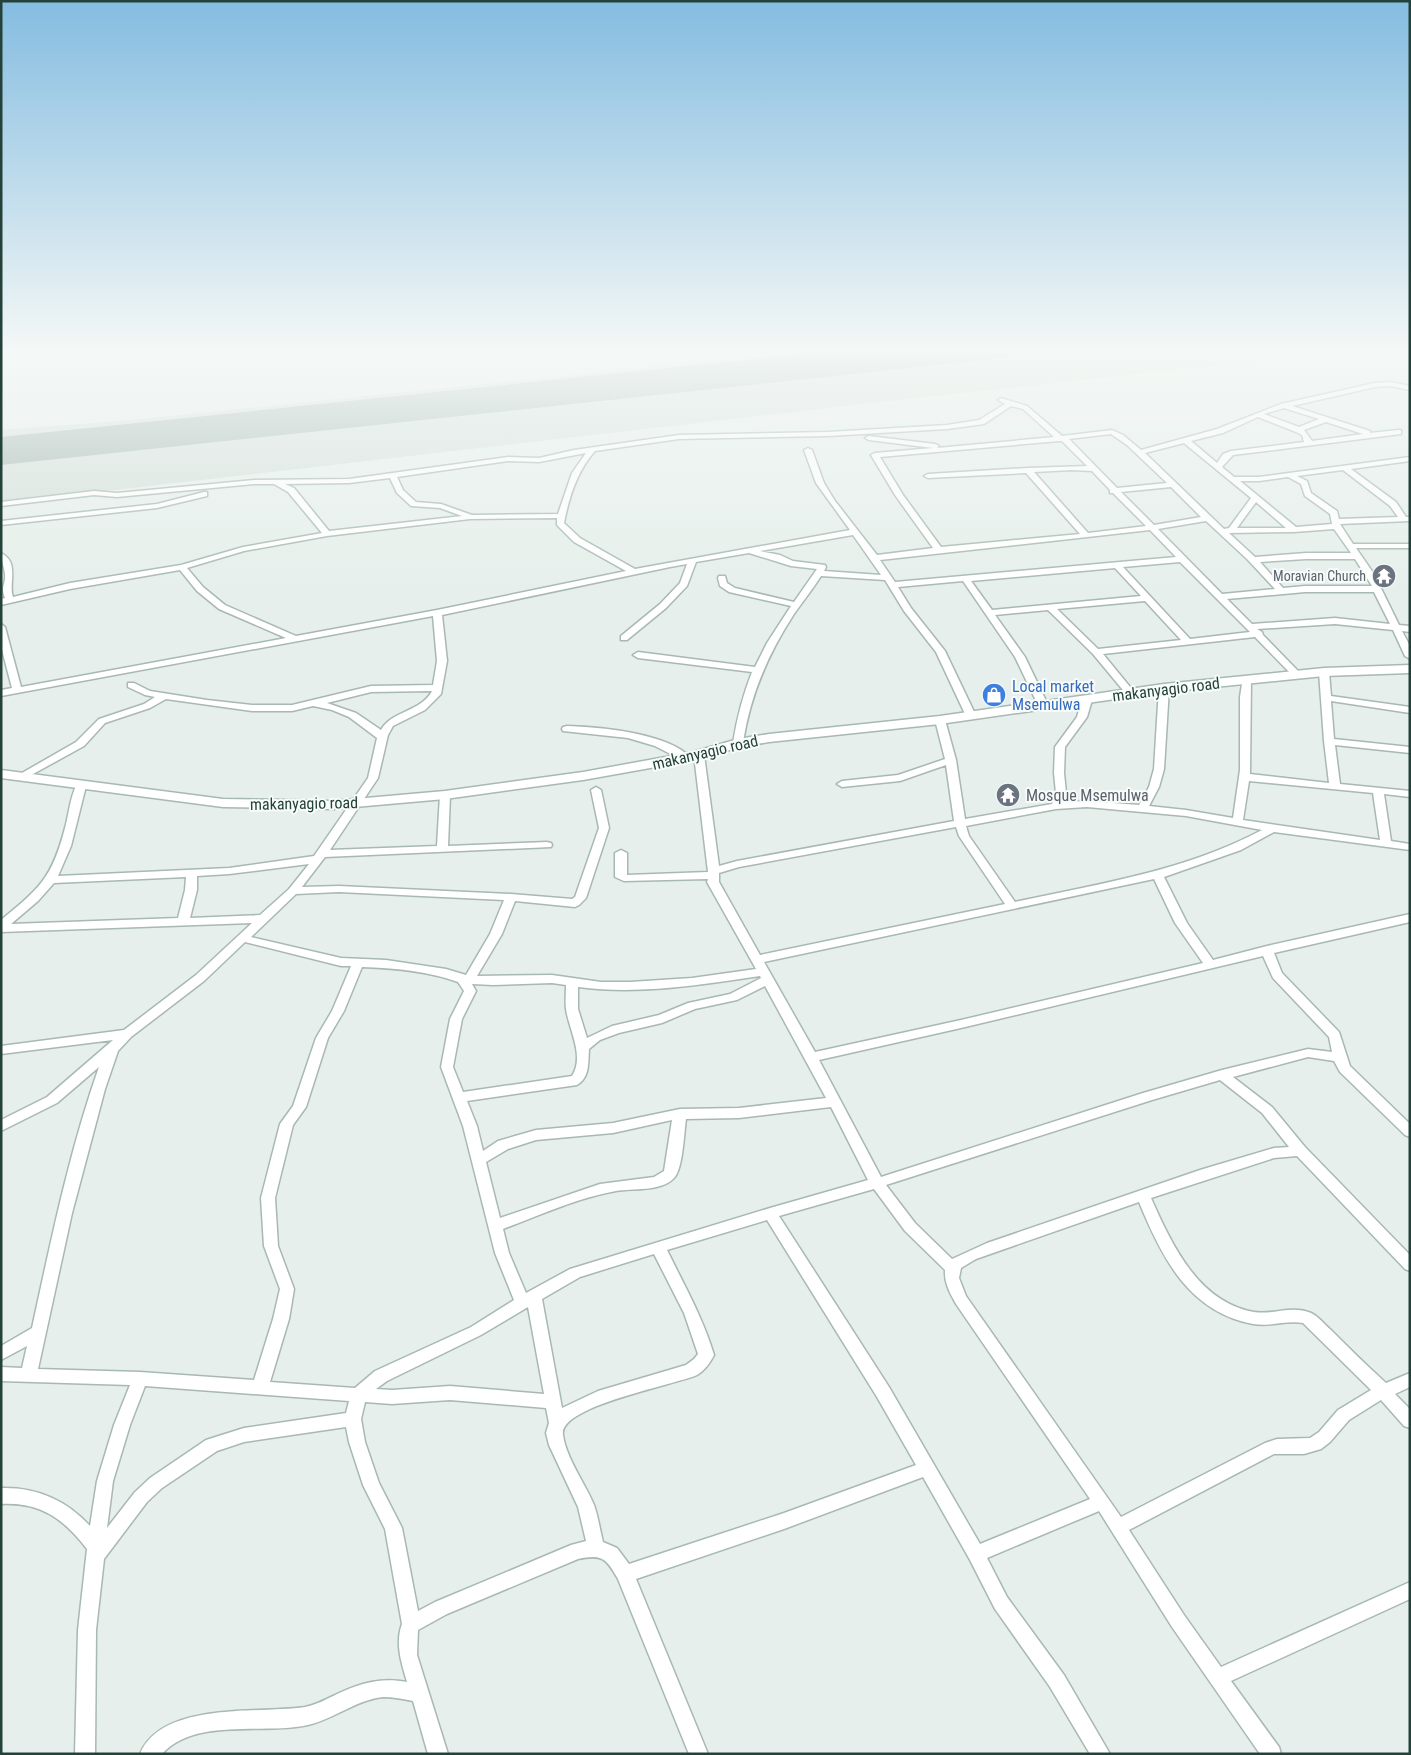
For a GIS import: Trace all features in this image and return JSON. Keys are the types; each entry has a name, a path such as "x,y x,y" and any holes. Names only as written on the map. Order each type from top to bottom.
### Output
{"street":[{"path":"1,504 94,493 117,495 270,481 341,482 508,459 539,460 679,437 828,434 930,429"},
{"path":"1051,429 1259,634 1297,675"},
{"path":"1138,453 1224,429"},
{"path":"1296,429 1307,437 1308,444"},
{"path":"1355,429 1373,435"},
{"path":"1217,468 1226,456 1231,453 1398,432"},
{"path":"938,549 875,458 881,454 1114,433 1208,518 1227,531 1266,572 1281,591"},
{"path":"828,434 913,442 949,448"},
{"path":"1186,441 1294,530"},
{"path":"592,450 578,467 560,522 577,540 635,572"},
{"path":"808,450 820,483 854,532 875,558 907,609 940,652 971,716"},
{"path":"1232,479 1252,480 1410,459"},
{"path":"1397,462 1410,470"},
{"path":"1345,468 1393,504 1402,517 1400,520"},
{"path":"928,476 1028,470 1092,469"},
{"path":"1028,470 1029,474 1058,503 1085,535"},
{"path":"392,474 400,491 414,504 441,506 472,517"},
{"path":"1289,475 1306,484 1308,494 1336,516 1337,526 1370,574 1394,628 1410,656"},
{"path":"1242,488 1252,480"},
{"path":"1,523 162,506 191,496 236,490 270,481 291,490 327,534"},
{"path":"1113,491 1172,485"},
{"path":"1227,531 1255,498"},
{"path":"1,555 11,579 6,590 6,601 70,586 182,567 219,554 327,534 472,517 561,516"},
{"path":"875,558 938,549 1152,528 1208,518"},
{"path":"1227,531 1294,530 1410,519"},
{"path":"1192,522 1217,525"},
{"path":"1,693 437,613 692,560 854,532"},
{"path":"1350,546 1410,546"},
{"path":"738,743 741,722 757,670 769,645 822,567 791,563 777,556 744,551"},
{"path":"1253,560 1306,556 1358,556"},
{"path":"819,573 891,582 966,579 1182,559"},
{"path":"624,638 663,606 684,584 692,560"},
{"path":"1118,566 1188,642"},
{"path":"182,567 200,589 222,607 293,638"},
{"path":"722,578 723,584 732,590 796,605"},
{"path":"966,579 988,613 1020,656 1043,705"},
{"path":"1222,597 1281,591 1376,589"},
{"path":"988,613 1146,598"},
{"path":"1050,607 1096,652 1130,693"},
{"path":"1,1126 52,1100 127,1034 200,978 293,891 358,803 375,772 382,738 389,724 422,708 436,694 442,661 437,613"},
{"path":"1251,627 1335,621 1370,623 1410,629"},
{"path":"1,627 17,691"},
{"path":"1096,652 1259,634"},
{"path":"638,655 757,670"},
{"name":"makanyagio road","path":"1,774 81,786 223,803 314,805 358,803 445,795 583,776 692,757 738,743 769,738 940,720 1164,688 1246,679 1324,672 1410,669"},
{"path":"1324,672 1329,741 1335,785"},
{"path":"1236,822 1242,799 1244,777 1243,719 1246,679"},
{"path":"131,685 148,693 207,704 252,708 292,708 371,689 437,688"},
{"path":"1143,808 1154,787 1159,769 1164,688"},
{"path":"20,777 80,744 102,721 147,706 166,695"},
{"path":"1327,698 1410,710"},
{"path":"1056,806 1061,793 1059,773 1060,747 1082,717 1087,700"},
{"path":"312,704 341,708 367,723 382,738"},
{"path":"940,720 943,739 951,760 956,784 958,824 964,836 1012,905"},
{"path":"566,729 587,729 640,736 692,757 713,882 811,1057 877,1183 906,1221 952,1268"},
{"path":"1329,741 1410,750"},
{"path":"842,784 900,778 951,760"},
{"path":"1244,777 1410,794"},
{"path":"1,927 50,880 59,866 81,786"},
{"path":"293,891 339,889 511,897 570,904 578,901 604,828 596,790"},
{"path":"1378,790 1386,844"},
{"path":"442,849 445,795"},
{"path":"622,853 619,871 621,877 624,878 713,873 737,864 1056,806 1087,804 1143,808 1272,829 1410,847"},
{"path":"756,960 1158,875 1237,848 1272,829"},
{"path":"50,880 256,868 320,856 546,845"},
{"path":"183,922 191,890 192,872"},
{"path":"1158,875 1181,923 1209,963"},
{"path":"466,979 496,934 511,897"},
{"path":"811,1057 1044,1006 1209,963 1410,918"},
{"path":"1,927 263,920"},
{"path":"242,938 324,958 358,963 426,968 466,979 493,981 538,978 602,986 630,986 765,976"},
{"path":"1267,950 1277,975 1335,1035 1338,1046 1337,1057 1356,1081 1410,1132"},
{"path":"260,1388 281,1319 287,1289 271,1246 268,1198 287,1124 299,1107 322,1038 338,1011 358,963"},
{"path":"583,1047 596,1037 616,1029 662,1019 692,1006 733,997 765,976"},
{"path":"466,979 470,991 456,1019 447,1067 459,1097 479,1160 502,1253 529,1300 557,1423 554,1433 586,1507 596,1547"},
{"path":"459,1097 572,1082 579,1077 582,1067 583,1047 572,1009 572,982"},
{"path":"1,1050 127,1034"},
{"path":"29,1374 63,1220 98,1089 112,1049"},
{"path":"438,1754 408,1655 408,1632 411,1624 393,1528 364,1468 353,1419 359,1394 381,1376 476,1331 575,1273 770,1213 877,1183 1148,1096 1222,1075 1308,1053 1337,1057"},
{"path":"1222,1075 1267,1110 1300,1152 1410,1265"},
{"path":"479,1160 503,1145 530,1137 613,1128 680,1114 740,1113 834,1102"},
{"path":"494,1226 582,1194 616,1186 658,1181 668,1177 671,1173 680,1114"},
{"path":"1272,1754 1178,1621 1102,1502 961,1300 951,1278 952,1268 967,1257 992,1247 1205,1174 1274,1153 1300,1152"},
{"path":"1144,1196 1168,1250 1186,1277 1206,1297 1239,1316 1268,1319 1296,1316 1308,1318 1383,1391 1410,1421"},
{"path":"770,1213 883,1392 976,1554 1001,1603 1057,1681 1101,1754"},
{"path":"557,1423 568,1413 598,1398 691,1370 700,1364 706,1355 692,1317 658,1247"},
{"path":"1,1354 40,1331"},
{"path":"1,1374 140,1379 408,1397 450,1394 552,1402"},
{"path":"85,1754 87,1630 105,1481 140,1379"},
{"path":"1118,1527 1270,1448 1281,1444 1305,1446 1319,1442 1348,1412 1383,1391 1410,1380"},
{"path":"96,1552 141,1497 156,1483 212,1445 244,1435 353,1419"},
{"path":"624,1574 784,1521 926,1469"},
{"path":"1,1496 24,1495 54,1506 70,1517 96,1552"},
{"path":"976,1554 1102,1502"},
{"path":"411,1624 435,1610 577,1551 596,1547 614,1555 624,1574 699,1754"},
{"path":"1219,1677 1408,1595"},
{"path":"149,1754 152,1748 170,1735 209,1722 290,1717 319,1713 350,1699 380,1689 397,1689 418,1693"}],"shaded area":[{"path":"15,429 645,429 1,503 1,430"}],"runway":[{"path":"1,451 212,429"}],"place":[{"name":"Moravian Church","path":"1384,576"},
{"name":"Local market Msemulwa","path":"994,695"},
{"name":"Mosque Msemulwa","path":"1008,795"}]}
